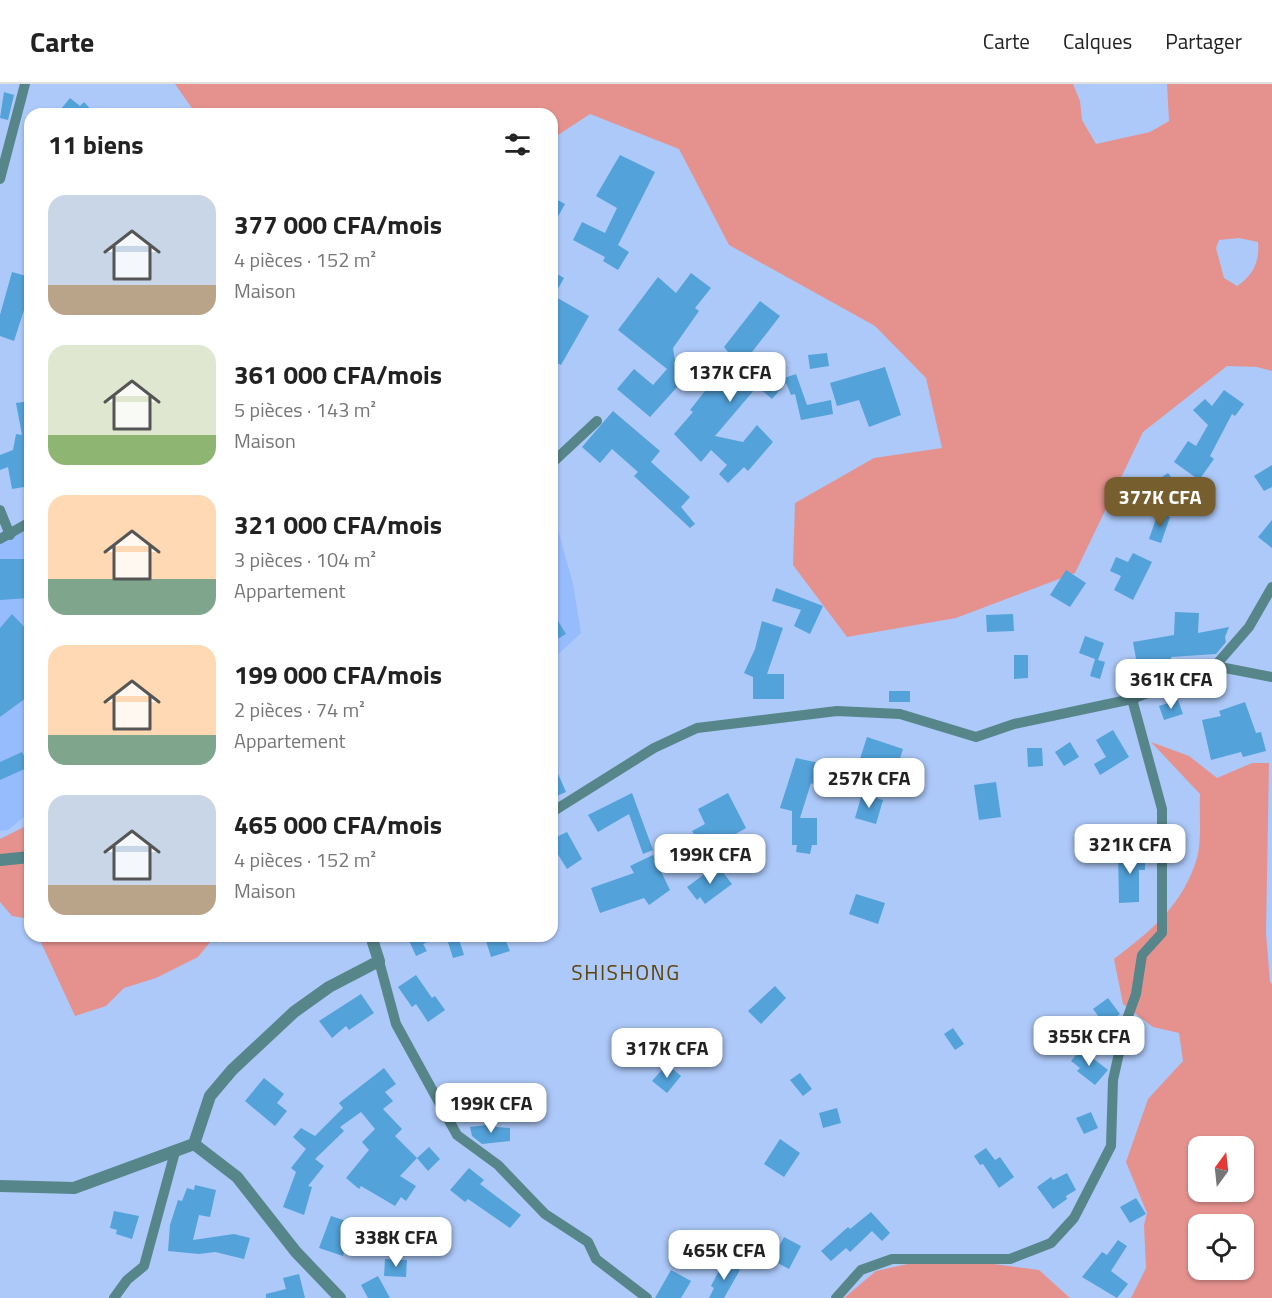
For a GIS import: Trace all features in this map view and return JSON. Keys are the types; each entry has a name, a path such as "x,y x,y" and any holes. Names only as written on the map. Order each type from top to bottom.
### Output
{"street":[{"path":"0,179 25,84"},
{"path":"558,457 597,420"},
{"path":"0,510 5,537 24,526"},
{"path":"558,808 654,748 697,728 837,711 900,714 976,737 1014,724 1132,699 1215,666 1249,627 1272,587"},
{"path":"1215,666 1272,677"},
{"path":"836,1298 861,1270 892,1259 1011,1259 1051,1243 1074,1218 1111,1146 1113,1080 1125,1022 1136,994 1142,955 1162,933 1162,809 1132,699"},
{"path":"0,860 24,858"},
{"path":"373,942 396,1024 457,1136 498,1165 545,1214 588,1242 596,1259 647,1298"},
{"path":"0,1186 74,1188 194,1144 210,1096 232,1070 294,1012 329,987 379,961"},
{"path":"194,1144 237,1177 296,1252 340,1298"},
{"path":"114,1298 127,1280 144,1266 175,1152"}],"shaded area":[{"path":"175,84 1073,84 1080,101 1082,120 1096,144 1150,132 1169,121 1167,84 1272,84 1272,371 1257,367 1227,366 1143,432 1075,573 956,618 847,637 793,565 795,503 874,458 942,448 926,378 875,326 729,245 679,149 590,114 558,135 558,108 192,108","holes":["1239,238 1258,242 1258,255 1251,273 1237,286 1224,278 1216,248 1219,240"]},
{"path":"24,526 24,817 8,830 0,831 0,540"},
{"path":"558,530 573,584 581,633 558,654"},
{"path":"1151,742 1189,756 1217,778 1252,763 1269,763 1266,933 1272,984 1272,1298 1131,1298 1146,1268 1144,1225 1147,1213 1126,1162 1148,1099 1183,1061 1179,1033 1153,1027 1123,1004 1114,959 1153,927 1174,903 1191,875 1199,851 1200,794"},
{"path":"24,827 24,918 12,916 0,902 0,839"},
{"path":"41,942 210,942 198,957 156,978 124,988 106,1006 75,1016"},
{"path":"921,1261 979,1262 1039,1270 1070,1298 844,1298 876,1271"}],"building":[{"path":"4,92 14,95 8,120 0,118"},
{"path":"70,98 80,106 84,102 90,108 62,108"},
{"path":"620,155 655,172 618,245 629,252 618,270 603,261 605,257 573,240 582,222 605,233 617,208 596,196"},
{"path":"558,200 565,204 558,216"},
{"path":"12,272 24,275 24,310 14,341 0,336 0,315"},
{"path":"691,273 711,288 695,308 699,311 673,348 679,385 650,417 617,389 634,369 653,385 667,369 618,330 658,277 676,293"},
{"path":"558,274 564,278 558,289"},
{"path":"558,298 589,316 561,365 558,363"},
{"path":"760,301 780,316 735,374 755,389 715,436 743,442 757,425 773,442 748,471 744,467 728,483 719,474 727,465 711,450 701,462 674,434 693,412 690,410 732,357 724,347"},
{"path":"827,353 829,366 810,369 808,355"},
{"path":"885,367 901,415 869,427 859,400 837,406 830,383"},
{"path":"796,374 807,405 831,400 833,414 801,420 795,394 791,395 786,383 772,399 759,388 767,379 772,382"},
{"path":"1224,390 1244,404 1235,416 1232,414 1210,456 1214,459 1199,480 1174,462 1188,441 1196,446 1208,425 1193,410 1205,399 1212,406"},
{"path":"24,402 24,487 12,489 8,467 0,470 0,455 13,450 16,434 22,435 16,403"},
{"path":"613,411 660,451 651,462 690,497 681,507 695,524 690,528 634,476 638,472 612,449 600,463 582,447"},
{"path":"1272,465 1272,487 1264,491 1254,476"},
{"path":"1168,473 1182,492 1171,501 1156,481"},
{"path":"1158,513 1170,517 1161,543 1149,539"},
{"path":"1272,520 1272,548 1258,537"},
{"path":"1133,553 1152,562 1133,600 1114,590 1121,576 1110,571 1116,557 1128,562"},
{"path":"0,559 24,559 24,598 0,600"},
{"path":"1066,570 1086,583 1070,607 1050,595"},
{"path":"776,588 823,606 810,634 794,626 801,610 772,601"},
{"path":"1175,612 1199,613 1198,633 1229,627 1225,637 1226,642 1216,654 1171,657 1172,664 1138,670 1133,642 1174,635"},
{"path":"12,614 24,627 24,699 0,717 0,628"},
{"path":"1013,614 1014,631 987,632 986,615"},
{"path":"558,621 566,634 558,639"},
{"path":"762,621 783,628 767,674 784,674 784,699 753,699 753,677 744,673 755,649"},
{"path":"1085,636 1104,643 1098,660 1105,662 1100,679 1090,676 1095,659 1079,653"},
{"path":"1014,655 1028,655 1028,678 1014,679"},
{"path":"889,691 910,691 910,702 889,702"},
{"path":"1178,700 1183,714 1164,720 1159,706"},
{"path":"1245,702 1256,733 1261,732 1266,751 1243,757 1241,752 1211,760 1202,720 1221,716 1219,711"},
{"path":"1113,730 1129,757 1100,775 1094,764 1106,757 1096,740"},
{"path":"867,737 903,749 893,780 857,768"},
{"path":"1070,742 1079,757 1064,766 1055,752"},
{"path":"1027,748 1042,748 1043,766 1028,767"},
{"path":"22,752 24,769 0,780 0,762"},
{"path":"796,758 833,766 843,771 831,794 811,783 800,818 817,818 817,845 812,845 810,854 796,852 797,845 792,845 792,811 780,808"},
{"path":"558,774 566,792 558,795"},
{"path":"996,782 1001,817 979,820 974,785"},
{"path":"632,793 653,850 643,854 629,814 598,832 588,815"},
{"path":"728,793 746,828 725,840 723,837 702,848 692,831 705,824 698,809"},
{"path":"862,794 883,800 876,824 855,818"},
{"path":"567,832 582,859 567,869 558,855 558,836"},
{"path":"1118,851 1145,851 1145,870 1139,870 1139,902 1119,903"},
{"path":"653,855 670,890 649,905 644,898 600,913 591,888 634,873 630,866"},
{"path":"717,865 732,884 705,904 700,897 697,900 687,887"},
{"path":"856,894 885,903 878,924 849,914"},
{"path":"410,942 427,942 423,944 427,951 416,956"},
{"path":"448,942 460,942 464,955 453,958"},
{"path":"486,942 506,942 510,951 491,957"},
{"path":"416,975 432,998 435,996 445,1010 428,1022 416,1004 412,1007 398,987"},
{"path":"775,986 786,998 761,1024 748,1011"},
{"path":"361,994 374,1013 349,1030 346,1026 332,1038 319,1021"},
{"path":"1108,998 1120,1014 1105,1025 1093,1009"},
{"path":"953,1028 964,1044 955,1050 944,1034"},
{"path":"1081,1049 1108,1070 1095,1085 1077,1071 1080,1068 1071,1061"},
{"path":"667,1064 681,1076 667,1093 652,1081"},
{"path":"384,1068 396,1084 385,1092 393,1101 383,1109 402,1129 395,1136 417,1158 400,1176 416,1186 406,1201 401,1197 395,1206 361,1186 359,1189 346,1178 369,1150 362,1142 375,1129 361,1112 340,1127 344,1131 315,1159 324,1166 308,1186 312,1187 304,1215 283,1207 296,1172 291,1168 306,1149 293,1137 301,1128 315,1136 343,1108 339,1103"},
{"path":"800,1073 812,1089 803,1096 790,1080"},
{"path":"264,1078 284,1094 277,1103 287,1111 275,1126 245,1101"},
{"path":"837,1108 841,1123 823,1128 819,1113"},
{"path":"1091,1112 1098,1128 1084,1134 1076,1118"},
{"path":"496,1124 496,1127 510,1128 510,1141 482,1144 472,1136 470,1127"},
{"path":"780,1139 800,1153 784,1177 764,1164"},
{"path":"429,1147 440,1159 428,1171 417,1158"},
{"path":"986,1148 995,1160 1000,1157 1014,1177 999,1188 983,1164 980,1165 974,1156"},
{"path":"469,1168 484,1180 480,1184 521,1215 510,1228 468,1199 465,1202 450,1190"},
{"path":"1067,1173 1076,1190 1053,1209 1037,1187 1051,1177 1053,1180"},
{"path":"195,1185 216,1190 210,1217 199,1215 193,1240 234,1234 250,1238 244,1259 215,1252 199,1254 168,1251 170,1225 178,1200 182,1201 187,1188 194,1190"},
{"path":"1136,1198 1146,1214 1130,1223 1120,1207"},
{"path":"114,1211 139,1216 132,1239 116,1234 117,1230 110,1228"},
{"path":"871,1212 890,1233 882,1241 872,1231 850,1252 846,1248 831,1261 821,1251 848,1227 850,1229"},
{"path":"331,1216 352,1223 343,1256 319,1248"},
{"path":"784,1237 801,1246 789,1269 772,1260"},
{"path":"1118,1240 1127,1246 1111,1271 1128,1284 1117,1298 1082,1277 1102,1252 1107,1255"},
{"path":"385,1259 407,1260 406,1277 384,1276"},
{"path":"724,1261 740,1270 724,1298 709,1298 714,1288 711,1286"},
{"path":"671,1270 691,1281 681,1298 655,1298"},
{"path":"299,1274 305,1298 266,1298 266,1294 286,1289 283,1278"},
{"path":"378,1276 390,1298 368,1298 361,1285"}],"district":[{"name":"SHISHONG","path":"626,972"}]}
